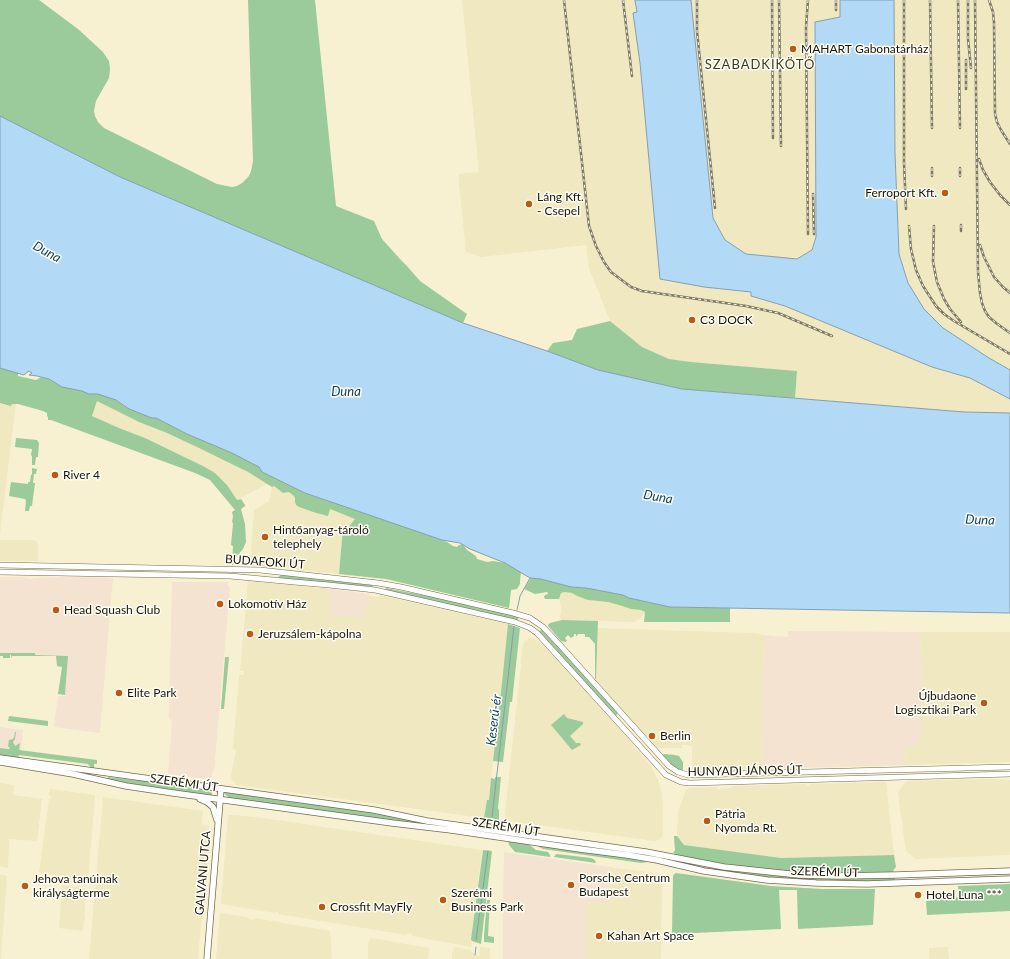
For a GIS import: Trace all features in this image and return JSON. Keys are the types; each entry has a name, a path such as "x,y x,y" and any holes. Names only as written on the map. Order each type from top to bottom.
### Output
{"main road":[{"name":"BUDAFOKI ÚT","path":"0,565 246,569 378,583 524,616"},
{"path":"32,566 36,573"},
{"path":"36,573 41,566 42,569 49,573"},
{"path":"117,567 117,574"},
{"path":"210,568 210,575"},
{"name":"BUDAFOKI ÚT","path":"0,572 210,575 335,585 375,590 522,624"},
{"path":"274,580 275,572"},
{"path":"375,590 378,583"},
{"name":"HUNYADI JÁNOS ÚT","path":"524,616 538,623 549,633 669,766 674,770 688,775 1010,767"},
{"name":"HUNYADI JÁNOS ÚT","path":"522,624 530,628 542,639 666,775 676,780 690,783 1010,774"},
{"path":"615,719 622,714"},
{"path":"628,733 634,727"},
{"name":"SZERÉMI ÚT","path":"0,758 374,810 427,821 626,848 718,866 767,872 798,875 845,876 1010,872"},
{"name":"SZERÉMI ÚT","path":"0,762 73,774 126,786 196,797 451,830 580,849 627,854 704,871 767,880 867,884 1010,879"},
{"path":"968,768 968,774"},
{"path":"889,770 889,777"},
{"path":"845,778 853,775 856,771 865,778"},
{"path":"808,772 808,779"},
{"path":"758,774 758,781"},
{"path":"766,774 766,781"},
{"path":"676,780 688,775"},
{"name":"GALVANI UTCA","path":"207,959 221,789"},
{"path":"196,797 207,802 212,808 217,819 218,828"}],"shaded area":[{"path":"462,0 635,0 637,12 633,13 640,63 660,279 704,287 751,292 751,296 785,306 932,367 970,378 1010,399 1010,413 964,412 795,398 797,371 669,359 642,347 610,321 589,268 586,245 481,257 466,252 458,174 479,172"},
{"path":"691,0 840,0 840,17 815,22 816,237 812,250 797,259 746,254 725,240 713,218"},
{"path":"894,0 1010,0 1010,370 943,328 924,309 908,283 899,254 895,153"},
{"path":"97,401 139,422 199,448 248,472 267,484 237,500 227,485 215,473 203,466 145,438 92,416"},
{"path":"0,403 11,405 16,403 0,534"},
{"path":"274,486 283,493 289,492 294,496 296,505 299,507 327,515 329,509 356,519 347,529 343,529 339,574 250,565 254,510 269,501 272,487"},
{"path":"0,540 35,540 38,544 38,561 0,561"},
{"path":"0,577 22,577 29,579 66,577 113,578 100,733 54,727 58,696 65,696 68,656 0,655"},
{"path":"248,581 331,589 329,624 331,624 332,617 342,616 364,618 369,602 369,596 380,596 508,624 489,800 487,800 484,818 237,785 234,783 231,776 236,750 233,748 239,675 244,675 244,671 240,671"},
{"path":"172,582 228,582 228,586 230,588 214,771 212,772 212,778 208,779 168,774 172,721 169,717"},
{"path":"331,589 369,594 369,602 364,618 342,616 332,617 331,624 328,624"},
{"path":"561,593 572,593 588,600 608,602 645,612 641,618 634,622 562,620 559,616 561,614 561,607 559,599"},
{"path":"598,628 753,633 764,635 761,769 693,771 692,746 682,745 682,748 657,748 596,680"},
{"path":"788,631 920,632 922,728 916,746 904,747 905,765 761,769 764,635 788,637"},
{"path":"920,632 1010,632 1010,762 905,765 904,747 916,746 922,728"},
{"path":"528,638 533,638 541,643 618,727 651,766 659,782 662,794 663,833 659,840 654,841 507,820 505,814 523,645"},
{"path":"0,727 23,730 21,753 0,751"},
{"path":"986,779 1010,780 1010,855 915,859 906,851 898,792 906,781"},
{"path":"886,782 894,855 781,858 684,845 677,836 678,811 686,790 690,788 717,787 717,789 731,788 733,786 806,784 806,786 810,786 810,784"},
{"path":"0,783 14,785 13,795 42,799 37,841 9,839 8,868 0,866"},
{"path":"50,789 95,795 88,881 39,873 49,799 51,799 51,796 49,795"},
{"path":"103,797 203,811 202,825 209,826 209,830 207,829 206,832 209,833 198,959 89,959"},
{"path":"228,815 263,818 482,850 471,947 412,936 412,934 407,933 407,935 278,914 278,912 275,913 221,904"},
{"path":"504,852 609,867 611,903 587,903 586,959 503,959"},
{"path":"609,867 662,874 661,959 586,959 586,903 610,903"},
{"path":"0,874 7,876 1,959 0,959"},
{"path":"62,885 87,889 83,931 59,928"},
{"path":"220,913 247,917 253,920 255,918 330,931 332,959 216,959"},
{"path":"371,938 429,948 428,959 368,959 368,942"},
{"path":"454,947 470,950 479,957 480,947 490,948 490,959 452,959"},
{"path":"948,947 949,959 929,959 929,948"}],"green space":[{"path":"0,0 39,0 78,29 103,52 109,61 109,78 96,101 94,111 98,122 104,128 217,184 232,187 242,183 249,176 253,161 248,0 315,0 336,206 374,221 382,239 420,281 467,314 463,323 120,177 0,116"},
{"path":"610,321 642,347 669,359 797,371 795,398 682,389 598,370 547,351 553,343 572,340 577,329"},
{"path":"0,368 18,373 18,376 36,380 41,377 49,379 62,387 89,394 98,394 116,400 124,406 152,418 156,418 187,434 232,453 259,467 262,472 305,493 414,530 447,542 453,546 457,547 463,544 467,550 476,556 477,559 487,562 493,561 505,563 521,572 520,584 517,589 511,590 509,608 386,579 339,574 343,528 344,530 347,529 355,519 330,509 328,516 299,507 296,505 294,496 289,492 283,493 274,486 272,487 248,472 97,401 92,416 145,438 203,466 215,473 227,485 237,500 241,499 245,505 241,509 245,524 246,542 232,566 232,512 235,510 210,480 195,473 48,420 47,413 43,411 18,404 12,404 11,406 0,403"},
{"path":"16,438 37,440 39,443 38,457 36,457 35,465 32,465 32,449 15,447"},
{"path":"32,468 37,469 36,474 34,474 33,483 35,483 32,506 30,506 29,511 25,511 25,499 9,496 11,482 28,484 32,474"},
{"path":"281,575 369,584 373,587 281,579 278,577"},
{"path":"531,578 541,579 571,587 586,588 623,595 629,598 670,607 730,608 730,622 644,622 645,612 641,610 631,609 608,602 588,600 572,593 561,593 559,599 545,599 545,595 548,594 547,592 535,594 524,589"},
{"path":"386,588 441,598 518,616 518,621 386,590"},
{"path":"562,620 598,621 596,680 595,644 589,637 585,637 585,634 578,634 576,636 576,634 574,634 571,638 568,635 565,638 567,641 561,641 548,625 550,623"},
{"path":"508,624 520,628 512,702 510,702 503,762 493,761"},
{"path":"543,629 618,713 616,716 538,632"},
{"path":"0,653 35,653 35,655 68,656 65,695 58,694 62,667 57,666 56,656 12,656 11,658 10,655 10,658 3,658 3,656 0,656"},
{"path":"225,657 229,657 224,709 221,709"},
{"path":"564,714 567,718 583,722 583,724 570,736 576,743 580,743 581,745 572,750 551,725"},
{"path":"9,716 48,721 48,726 8,721"},
{"path":"15,732 15,739 13,742 15,746 20,743 19,750 97,760 97,764 94,764 94,769 92,769 88,764 19,755 18,758 0,755 0,748 9,749 9,740 13,739"},
{"path":"664,754 679,756 683,762 683,771 670,764 662,756"},
{"path":"108,777 141,780 208,791 212,793 212,796 108,780"},
{"path":"495,777 501,777 498,808 499,823 495,825 483,824 487,800 489,800 491,778 495,779"},
{"path":"223,792 374,812 414,820 413,822 390,821 229,798"},
{"path":"674,836 677,836 684,845 781,858 894,855 896,867 893,871 894,873 799,873 725,864 676,855 673,852 675,851"},
{"path":"508,841 527,843 536,850 548,852 550,857 515,852 509,845"},
{"path":"539,845 648,862 641,863 543,849 539,847"},
{"path":"483,850 492,851 481,944 472,941 471,939"},
{"path":"557,854 591,858 595,860 596,863 554,857"},
{"path":"677,862 726,871 846,879 895,878 895,881 810,881 761,877 719,871"},
{"path":"676,873 771,886 822,889 875,889 873,925 798,929 797,890 779,890 781,929 672,934 673,876"},
{"path":"1010,884 1010,911 927,915 926,901 959,897 958,886"},
{"path":"487,900 490,900 488,936 494,937 494,943 484,942"}],"water":[{"path":"635,0 691,0 713,218 725,240 746,254 797,259 812,250 816,237 815,22 840,17 840,0 894,0 895,153 899,254 908,283 924,309 943,328 1010,370 1010,399 970,378 932,367 785,306 751,296 751,292 704,287 660,279 640,63 633,13 637,12"},
{"name":"Duna","path":"0,116 120,177 463,323 598,370 682,389 964,412 1010,413 1010,613 670,607 629,598 623,595 586,588 571,587 541,579 530,578 505,563 470,549 460,543 442,540 305,493 262,472 259,467 232,453 187,434 156,418 152,418 129,409 116,400 98,394 89,394 62,387 49,379 29,375 32,373 29,371 24,375 0,368"}],"waterway":[{"name":"Keserű-ér","path":"517,610 520,596 530,578"},
{"name":"Keserű-ér","path":"492,817 514,626"},
{"name":"Keserű-ér","path":"476,940 488,851"},
{"name":"Keserű-ér","path":"475,955 476,947"}],"railway":[{"path":"564,0 589,226 596,246 611,272 631,287 642,291 746,306 778,313 832,336"},
{"path":"623,0 632,76"},
{"path":"697,0 697,31 715,208"},
{"path":"772,0 773,138"},
{"path":"779,0 781,146"},
{"path":"808,0 806,27 808,234"},
{"path":"836,0 836,10"},
{"path":"904,0 904,163 906,209"},
{"path":"930,0 932,128"},
{"path":"958,0 960,128"},
{"path":"968,0 968,39 971,68"},
{"path":"975,0 978,272 980,293 982,303 989,317 1010,333"},
{"path":"989,0 993,12 994,23 995,114 997,122 1010,144"},
{"path":"966,60 966,89"},
{"path":"979,159 990,182 1010,205"},
{"path":"932,168 932,176"},
{"path":"960,168 960,176"},
{"path":"813,194 814,234"},
{"path":"961,225 961,231"},
{"path":"909,226 911,249 916,270 923,286 936,306 954,321 1010,354"},
{"path":"934,226 933,262 937,282 944,299 961,322"},
{"path":"980,245 994,277 1010,293"}],"place":[{"name":"MAHART Gabonatárház","path":"793,49"},
{"name":"Ferroport Kft.","path":"945,193"},
{"name":"Láng Kft. - Csepel","path":"529,204"},
{"name":"C3 DOCK","path":"692,320"},
{"name":"River 4","path":"55,475"},
{"name":"Hintőanyag-tároló telephely","path":"265,537"},
{"name":"Lokomotív Ház","path":"220,604"},
{"name":"Head Squash Club","path":"56,610"},
{"name":"Jeruzsálem-kápolna","path":"250,634"},
{"name":"Elite Park","path":"119,693"},
{"name":"Újbudaone Logisztikai Park","path":"984,703"},
{"name":"Berlin","path":"652,736"},
{"name":"Pátria Nyomda Rt.","path":"707,821"},
{"name":"Porsche Centrum Budapest","path":"571,885"},
{"name":"Jehova tanúinak királyságterme","path":"25,886"},
{"name":"Hotel Luna ***","path":"918,895"},
{"name":"Szerémi Business Park","path":"443,900"},
{"name":"Crossfit MayFly","path":"322,907"},
{"name":"Kahan Art Space","path":"599,936"}],"district":[{"name":"SZABADKIKÖTŐ","path":"760,65"}]}
